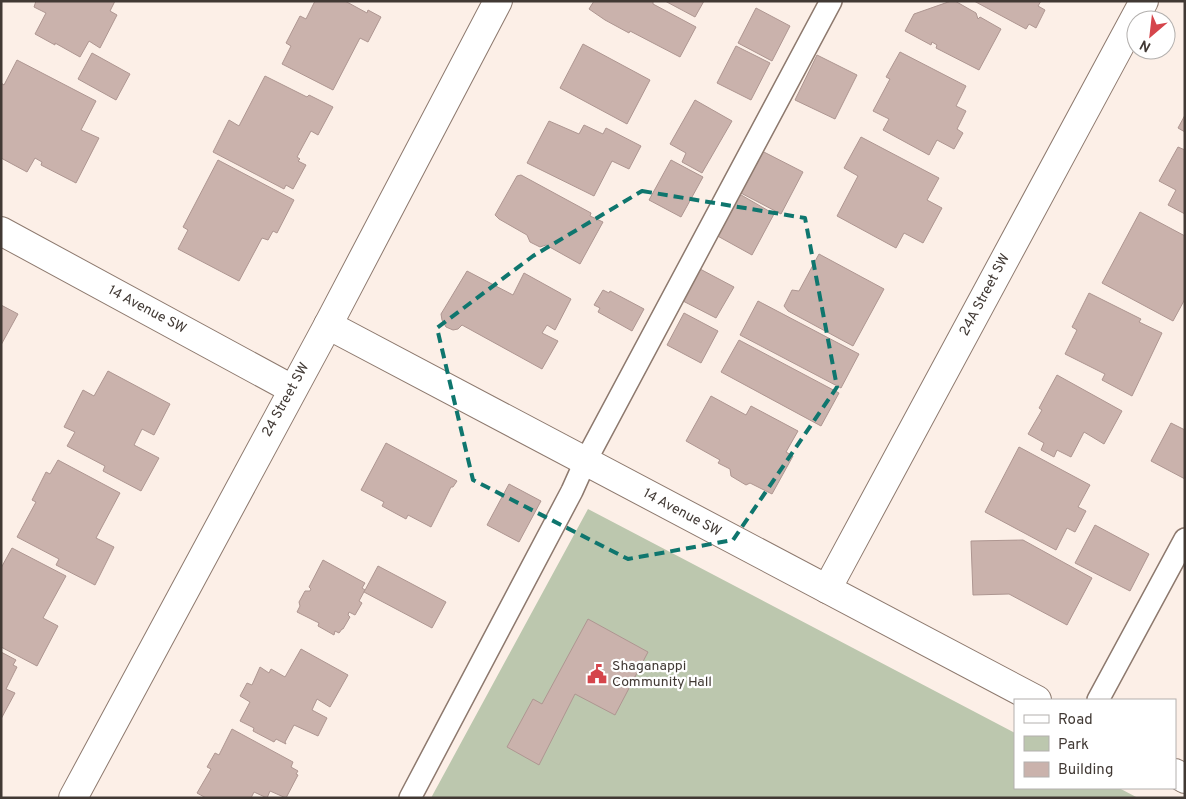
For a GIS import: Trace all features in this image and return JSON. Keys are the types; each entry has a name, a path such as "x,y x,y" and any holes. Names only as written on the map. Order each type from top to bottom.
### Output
{"street":[{"name":"24 Street SW","path":"73,798 328,325 498,1"},
{"name":"24A Street SW","path":"827,589 1144,1"},
{"name":"14 Avenue SW","path":"1,231 292,389"},
{"name":"14 Avenue SW","path":"328,325 1034,699"}],"lane":[{"path":"410,798 831,1"},
{"path":"1099,699 1185,539"}],"highlighted area":[{"path":"642,191 805,218 837,387 733,540 628,559 473,480 437,328 533,256"}],"green space":[{"path":"588,509 1014,732 1014,789 1121,789 1138,798 431,798"}],"building":[{"path":"36,1 115,1 110,11 117,15 100,48 89,41 80,57 35,34 46,13 34,7"},
{"path":"315,1 345,1 367,13 368,10 381,17 368,42 360,38 333,90 282,64 291,46 286,43 300,16 306,19"},
{"path":"594,1 653,1 653,4 696,27 680,57 605,20 589,9"},
{"path":"665,1 704,1 695,17"},
{"path":"955,1 976,13 978,19 980,17 1001,29 979,70 936,48 937,45 932,42 931,45 905,31 914,14"},
{"path":"974,1 1041,1 1038,6 1045,10 1036,28 1029,24 1026,29"},
{"path":"756,8 790,26 772,61 738,43"},
{"path":"583,44 650,80 627,124 560,88"},
{"path":"736,46 770,63 751,100 717,83"},
{"path":"900,52 966,86 956,106 966,111 957,129 963,133 954,149 937,140 929,155 883,130 889,119 873,111 890,79 886,77"},
{"path":"92,53 130,74 116,100 78,79"},
{"path":"817,55 857,75 835,119 795,100"},
{"path":"17,60 96,101 81,130 99,138 76,183 41,165 42,162 35,158 27,172 1,158 1,83 4,85"},
{"path":"265,76 307,97 309,95 333,107 318,135 311,131 297,157 300,159 298,161 306,165 293,189 286,185 284,189 213,152 229,120 239,126"},
{"path":"695,100 732,121 702,173 682,162 686,153 670,144"},
{"path":"1185,115 1185,132 1178,128"},
{"path":"549,121 579,134 584,125 603,134 606,128 641,146 629,169 612,161 594,196 527,163"},
{"path":"861,137 939,178 927,200 942,208 923,243 904,233 896,248 837,216 858,176 844,168"},
{"path":"1178,147 1185,150 1185,214 1168,205 1176,190 1159,181"},
{"path":"758,149 803,172 781,214 737,191"},
{"path":"218,160 294,200 277,233 273,231 268,240 262,238 239,281 178,249 188,230 183,227"},
{"path":"671,160 703,177 681,217 649,200"},
{"path":"521,175 591,213 590,216 603,222 580,264 546,245 540,247 530,242 527,235 495,215 517,176"},
{"path":"736,192 774,214 752,255 714,234"},
{"path":"1140,212 1185,236 1185,299 1173,321 1102,283"},
{"path":"819,254 884,289 853,346 788,311 784,306 792,290 799,291"},
{"path":"700,269 734,287 716,318 683,301"},
{"path":"467,271 513,295 524,273 571,299 555,330 547,325 542,333 558,341 542,369 462,325 458,329 453,330 446,327 441,314"},
{"path":"603,290 609,293 610,291 644,309 632,331 598,312 600,308 594,305"},
{"path":"1089,293 1141,319 1139,322 1162,333 1132,396 1102,380 1105,374 1065,354 1077,330 1072,327"},
{"path":"758,301 859,354 841,388 740,335"},
{"path":"1,305 18,314 1,345"},
{"path":"684,313 718,331 701,363 667,345"},
{"path":"739,340 839,393 821,426 721,372"},
{"path":"108,371 170,404 154,435 142,429 134,445 159,458 141,491 103,471 105,466 67,446 75,432 64,427 83,390 94,396"},
{"path":"1057,375 1122,411 1104,444 1084,432 1071,457 1057,450 1054,457 1041,450 1044,443 1028,434 1042,410 1039,408"},
{"path":"711,396 746,415 751,406 798,431 786,452 793,456 772,494 750,483 746,485 731,476 730,469 718,463 720,460 686,441"},
{"path":"1171,423 1185,430 1185,479 1151,461"},
{"path":"386,443 457,481 451,487 431,527 408,515 406,519 382,506 384,502 361,490"},
{"path":"1019,447 1090,485 1078,507 1086,511 1075,532 1067,528 1056,550 985,512"},
{"path":"58,460 120,493 96,538 114,547 95,585 56,565 59,559 17,537 36,502 32,500 46,472 50,474"},
{"path":"509,484 541,501 519,542 487,525"},
{"path":"1095,525 1149,554 1130,591 1075,563"},
{"path":"1023,540 1092,578 1067,625 1009,594 973,595 971,541"},
{"path":"12,548 66,576 43,618 58,626 37,666 1,647 1,568"},
{"path":"323,560 365,583 362,588 365,590 359,601 362,603 355,615 349,612 348,615 350,617 343,629 339,633 335,631 334,635 318,626 319,623 297,612 300,606 299,602 305,591 310,591 309,587"},
{"path":"378,566 446,602 432,628 364,592"},
{"name":"Shaganappi Community Hall","path":"588,619 648,652 615,715 575,694 539,765 507,747 533,699 542,704"},
{"path":"301,649 348,675 330,707 317,699 312,710 327,718 318,736 294,725 285,742 286,744 276,739 274,742 253,731 254,728 240,721 250,702 240,696 247,683 252,685 260,667 269,673 271,669 285,677"},
{"path":"1,652 16,660 13,665 17,667 6,689 15,693 1,719"},
{"path":"232,729 293,762 291,767 298,771 296,774 298,775 286,798 270,791 267,798 254,792 251,798 206,798 197,793 211,769 207,767 215,753 219,755"}],"place":[{"name":"Shaganappi Community Hall","path":"597,674"}]}
